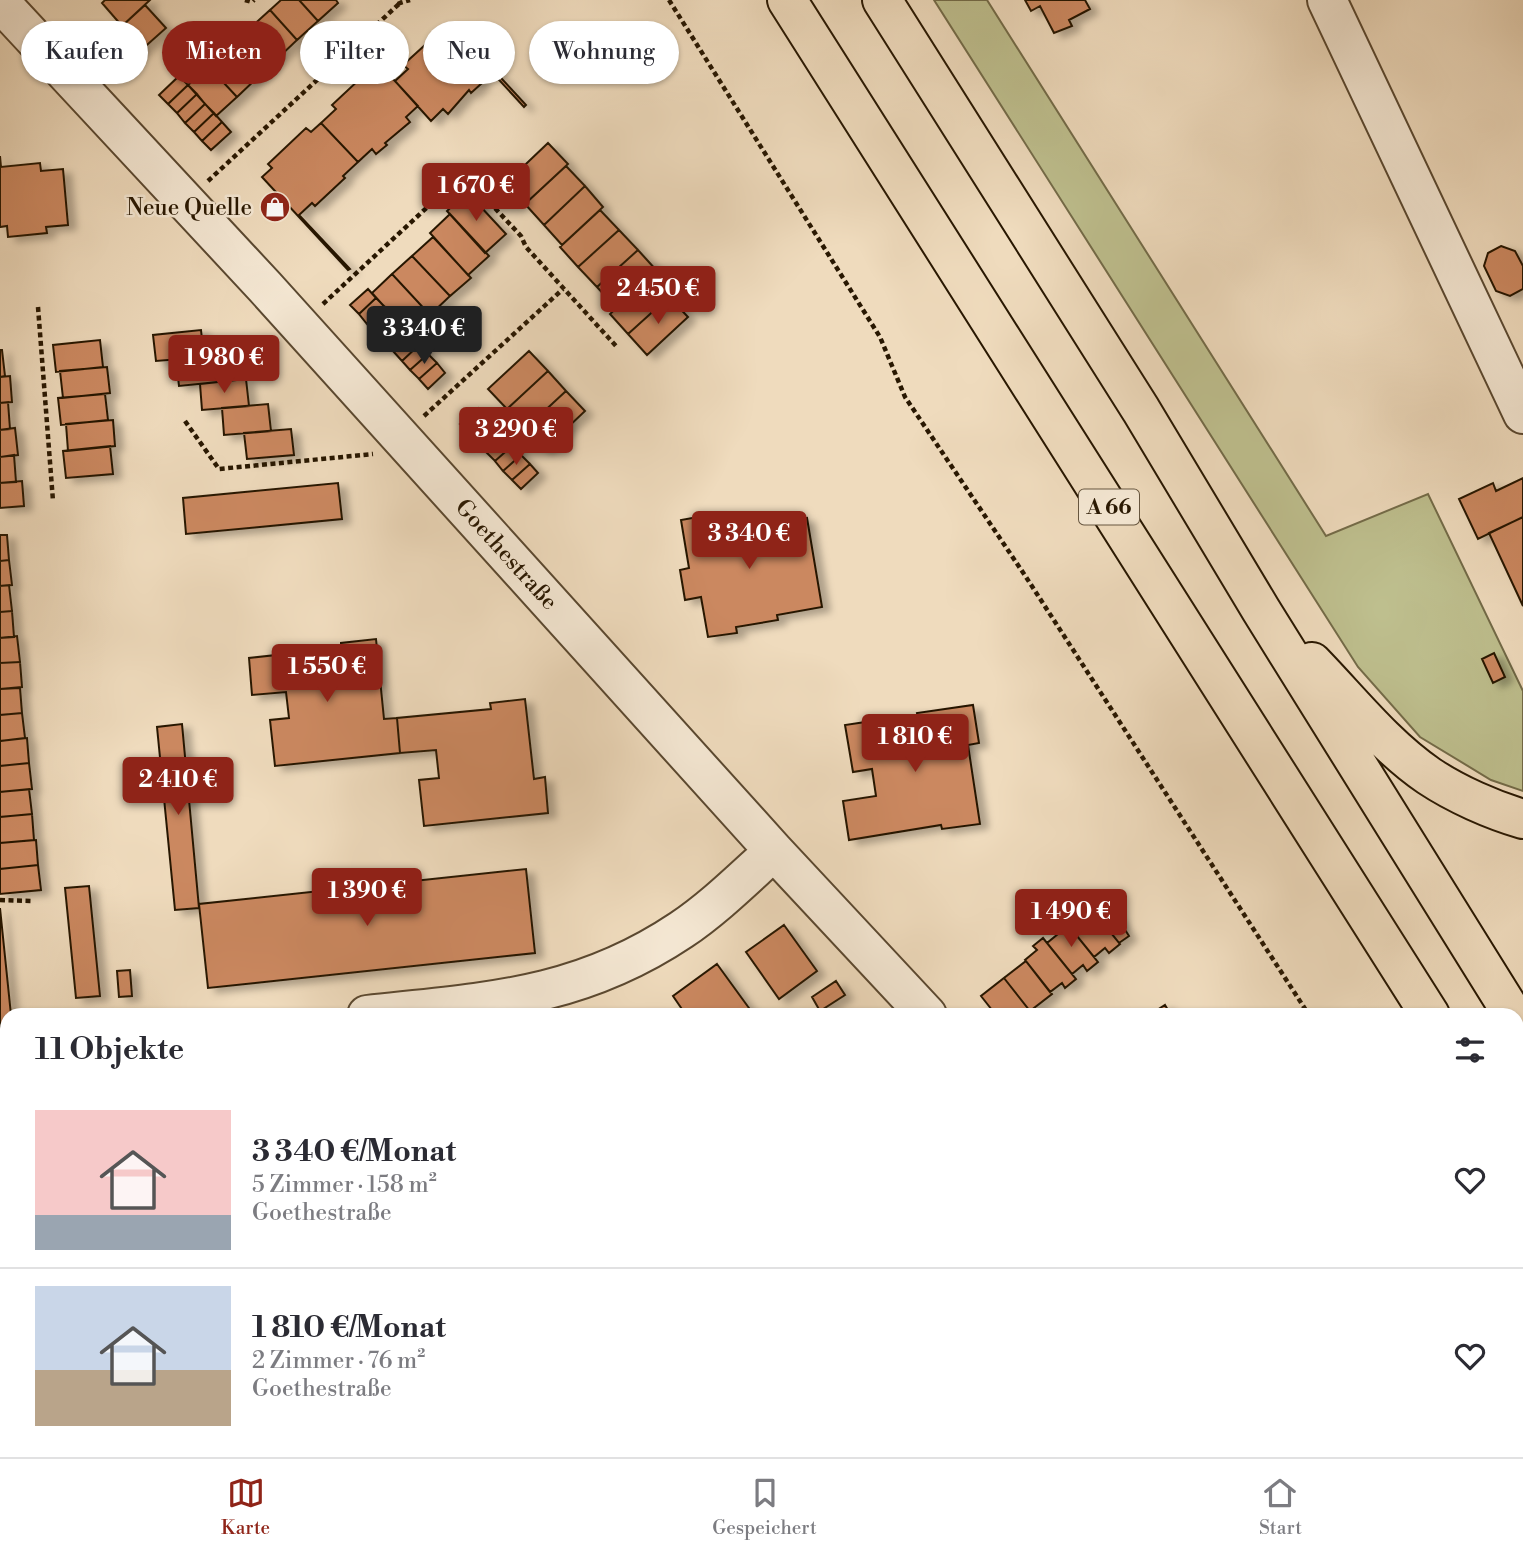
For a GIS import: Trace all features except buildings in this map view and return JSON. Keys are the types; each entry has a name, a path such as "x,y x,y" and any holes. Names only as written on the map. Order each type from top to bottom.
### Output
{"highway":[{"name":"A 66","path":"787,0 1426,1008"},
{"path":"881,0 1133,398 1261,610 1509,1008"},
{"path":"1261,610 1400,753 1430,776 1490,807 1523,819"}],"street":[{"path":"1327,0 1523,414"},
{"name":"Goethestraße","path":"0,2 300,325 774,851 920,1008"},
{"path":"432,1008 497,1001 550,990 581,981 635,957 706,912 774,851"}],"path":[{"path":"245,0 254,0"},
{"path":"186,202 399,1 410,0"},
{"path":"669,0 880,337 905,397 1034,589 1304,1008"},
{"path":"300,325 463,174 521,236 526,247 616,346"},
{"path":"185,421 219,469 375,454 402,437 563,289"},
{"path":"38,307 54,501"},
{"path":"0,900 33,901"}],"green space":[{"path":"934,0 987,0 1326,536 1428,494 1523,691 1523,791 1491,780 1420,737 1358,667"}],"place":[{"name":"Neue Quelle","path":"275,207"}]}
